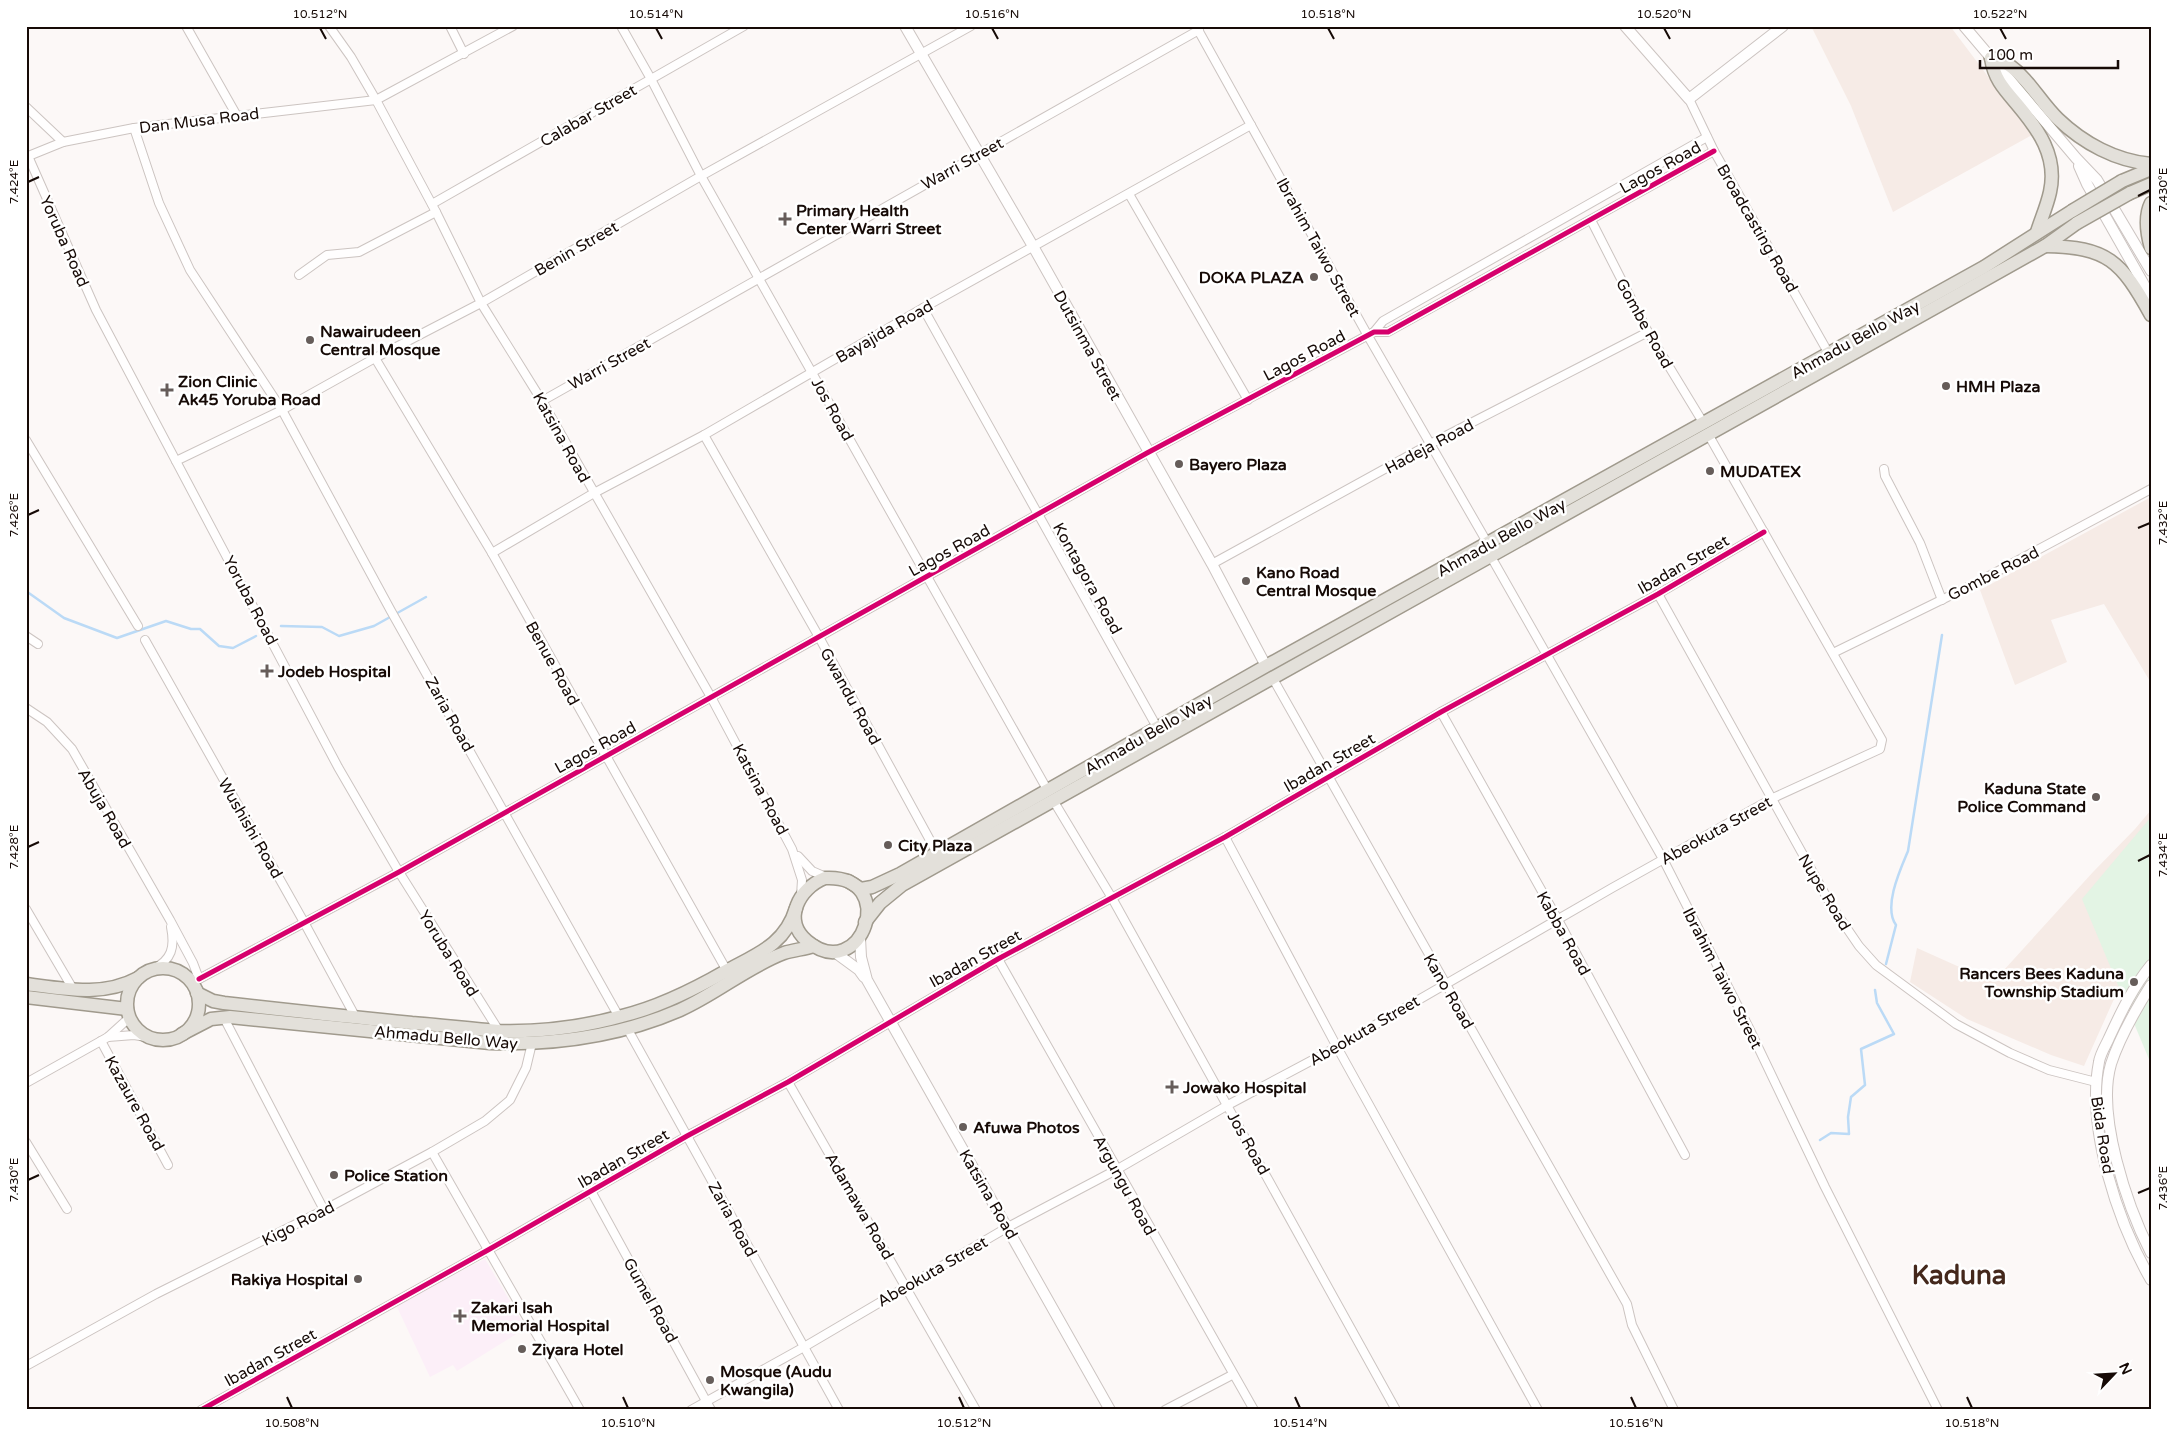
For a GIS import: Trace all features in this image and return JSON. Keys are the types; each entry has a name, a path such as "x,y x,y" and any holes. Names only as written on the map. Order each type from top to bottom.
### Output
{"main road":[{"path":"1991,58 2008,64 2058,119 2081,138 2111,154 2151,164"},
{"path":"1991,58 1995,78 2035,126 2046,143 2050,165 2051,191 2037,232"},
{"name":"Ahmadu Bello Way","path":"1706,429 1829,354 1984,267 2072,210 2122,181 2151,169"},
{"name":"Ahmadu Bello Way","path":"848,882 861,889 872,887 1050,795 1706,429 2044,246 2078,223 2130,193 2151,184"},
{"path":"2151,203 2147,220 2147,236 2151,248"},
{"path":"2044,246 2077,248 2095,252 2113,261 2125,272 2151,315"},
{"name":"Ahmadu Bello Way","path":"865,922 880,903 902,884 1158,729 1269,672"},
{"path":"835,878 848,882 860,891 867,905 869,915 865,922 864,932 853,945 833,951 823,950 805,939 795,919 798,902 806,888 815,882 835,878"},
{"name":"Ahmadu Bello Way","path":"197,987 219,1002 356,1018 499,1031 556,1028 619,1017 672,1000 776,942 791,924 798,902"},
{"name":"Ahmadu Bello Way","path":"182,1034 206,1021 224,1018 490,1043 532,1043 571,1040 627,1028 681,1009 783,954 814,946"},
{"path":"26,984 86,991 115,988 153,969 165,968 177,971 197,987 199,1004 191,1026 182,1034 173,1038 152,1038 143,1033 128,1013 129,992 138,978"},
{"path":"26,997 128,1013"}],"street":[{"path":"186,26 237,116"},
{"name":"Katsina Road","path":"329,26 351,57 376,100 434,208 481,303 542,400 711,697 792,849 802,880 802,893 798,902"},
{"path":"450,26 464,54"},
{"path":"376,100 513,26"},
{"name":"Jos Road","path":"621,26 651,79 701,176 1050,795 1112,898 1396,1410"},
{"name":"Calabar Street","path":"299,275 328,255 359,252 744,26"},
{"name":"Dutsinma Street","path":"905,26 1034,248 1147,453 1212,564 1269,672"},
{"name":"Benin Street","path":"176,461 282,410 375,358 481,303 701,176 971,26"},
{"path":"1625,26 1689,99 1783,26"},
{"path":"1964,26 2076,158 2097,180 2151,271"},
{"name":"Ibrahim Taiwo Street","path":"1197,28 1371,334 1547,656 1663,860 1749,1028 1825,1187 1938,1410"},
{"name":"Warri Street","path":"542,400 760,278 1197,28"},
{"name":"Broadcasting Road","path":"1689,99 1714,151 1829,354"},
{"name":"Dan Musa Road","path":"27,157 63,142 134,128 376,100"},
{"path":"26,106 63,142"},
{"name":"Bayajida Road","path":"492,553 594,493 704,435 813,373 922,308 1034,248 1251,125"},
{"name":"Zaria Road","path":"134,128 159,203 190,270 282,410 391,611 619,1017"},
{"path":"1371,334 1383,321 1707,137"},
{"name":"Lagos Road","path":"197,987 505,812 1147,453 1371,334 1388,332 1714,151"},
{"name":"Yoruba Road","path":"27,157 96,310 338,767 399,872 499,1031"},
{"path":"2076,158 2087,184 2151,297"},
{"path":"1129,194 1248,400"},
{"name":"Gombe Road","path":"1591,220 1648,332 1706,429 1834,653 1882,740 1882,745"},
{"name":"Kontagora Road","path":"922,308 1158,729"},
{"name":"Hadeja Road","path":"1212,564 1430,444 1648,332"},
{"name":"Benue Road","path":"375,358 492,553 727,970"},
{"name":"Gwandu Road","path":"704,435 819,637 937,853"},
{"path":"26,440 138,626"},
{"path":"1884,469 1885,476 1920,542 1942,600"},
{"name":"Gombe Road","path":"1834,653 1942,600 2151,489"},
{"name":"Ibadan Street","path":"201,1410 215,1406 686,1136 788,1082 998,959 1225,837 1441,712 1547,656 1764,532"},
{"name":"Nupe Road","path":"1658,594 1831,905 1859,946 1876,965 1956,1024 2010,1053 2050,1070 2096,1082"},
{"path":"26,636 38,644"},
{"name":"Wushishi Road","path":"145,640 306,924 356,1018"},
{"name":"Kano Road","path":"1269,672 1627,1304 1632,1324 1674,1410"},
{"name":"Abuja Road","path":"26,708 48,722 72,749 193,963 197,987"},
{"name":"Kabba Road","path":"1441,712 1557,918 1685,1155"},
{"name":"Abeokuta Street","path":"691,1410 804,1347 906,1285 1008,1227 1116,1170 1228,1105 1337,1047 1557,918 1773,798 1880,749 1882,745"},
{"path":"1225,837 1337,1047 1538,1410"},
{"name":"Katsina Road","path":"792,849 812,871 822,877 835,878"},
{"path":"26,909 73,990"},
{"name":"Abuja Road","path":"153,969 162,965 172,953 173,936 170,920"},
{"name":"Katsina Road","path":"860,938 861,956 867,980"},
{"name":"Katsina Road","path":"833,951 859,970 867,980 1110,1410"},
{"name":"Argungu Road","path":"998,959 1232,1375 1254,1410"},
{"name":"Bida Road","path":"2151,965 2124,1005 2099,1060 2096,1082 2096,1108 2103,1153 2116,1206 2136,1254 2148,1269 2151,1280"},
{"name":"Bida Road","path":"2151,985 2133,1015 2122,1039 2112,1063 2107,1084 2114,1147 2130,1205 2151,1252"},
{"path":"26,1083 104,1039 128,1013"},
{"path":"224,1018 324,1210"},
{"name":"Zaria Road","path":"627,1028 839,1410"},
{"path":"104,1039 134,1035 152,1038"},
{"name":"Kazaure Road","path":"104,1039 168,1165"},
{"name":"Kigo Road","path":"26,1366 156,1294 324,1210 485,1121 510,1100 526,1068 532,1043"},
{"name":"Adamawa Road","path":"788,1082 976,1410"},
{"path":"26,1142 67,1209"},
{"path":"432,1152 580,1410"},
{"name":"Gumel Road","path":"591,1191 711,1410"},
{"path":"1165,1410 1232,1375"}],"shaded area":[{"path":"1811,26 1950,26 2032,135 1893,212 1851,106"},
{"path":"2151,497 2151,683 2104,604 2051,620 2067,662 2015,685 1980,590"},
{"path":"2151,810 2151,950 2114,999 2084,1066 2051,1055 1967,1019 1910,982 1917,948 1993,982"},
{"name":"Zakari Isah Memorial Hospital","path":"485,1259 526,1328 457,1371 453,1365 430,1377 396,1305"}],"green space":[{"name":"Rancers Bees Kaduna Township Stadium","path":"2151,817 2151,1064 2082,899"}],"waterway":[{"path":"26,591 64,618 117,638 166,621 191,629 200,629 219,646 233,648 256,636"},
{"path":"281,626 322,627 339,636 374,626 426,597"},
{"path":"1886,964 1896,925 1892,917 1892,899 1897,878 1908,851 1942,635"},
{"path":"1820,1140 1831,1133 1849,1134 1848,1117 1851,1097 1865,1085 1861,1049 1894,1034 1877,1003 1875,990"}],"cycle path":[{"path":"199,979 399,872 1147,453 1374,332 1388,332 1714,151"},
{"path":"201,1410 488,1250 687,1136 788,1082 998,959 1225,837 1441,712 1658,594 1764,532"}],"place":[{"name":"Primary Health Center Warri Street","path":"785,219"},
{"name":"DOKA PLAZA","path":"1314,277"},
{"name":"Nawairudeen Central Mosque","path":"310,340"},
{"name":"HMH Plaza","path":"1946,386"},
{"name":"Zion Clinic Ak45 Yoruba Road","path":"167,390"},
{"name":"Bayero Plaza","path":"1179,464"},
{"name":"MUDATEX","path":"1710,471"},
{"name":"Kano Road Central Mosque","path":"1246,581"},
{"name":"Jodeb Hospital","path":"267,671"},
{"name":"Kaduna State Police Command","path":"2096,797"},
{"name":"City Plaza","path":"888,845"},
{"name":"Rancers Bees Kaduna Township Stadium","path":"2134,982"},
{"name":"Jowako Hospital","path":"1172,1087"},
{"name":"Afuwa Photos","path":"963,1127"},
{"name":"Police Station","path":"334,1175"},
{"name":"Rakiya Hospital","path":"358,1279"},
{"name":"Zakari Isah Memorial Hospital","path":"460,1316"},
{"name":"Ziyara Hotel","path":"522,1349"},
{"name":"Mosque (Audu Kwangila)","path":"710,1380"}],"district":[{"name":"Kaduna","path":"1959,1275"}]}
